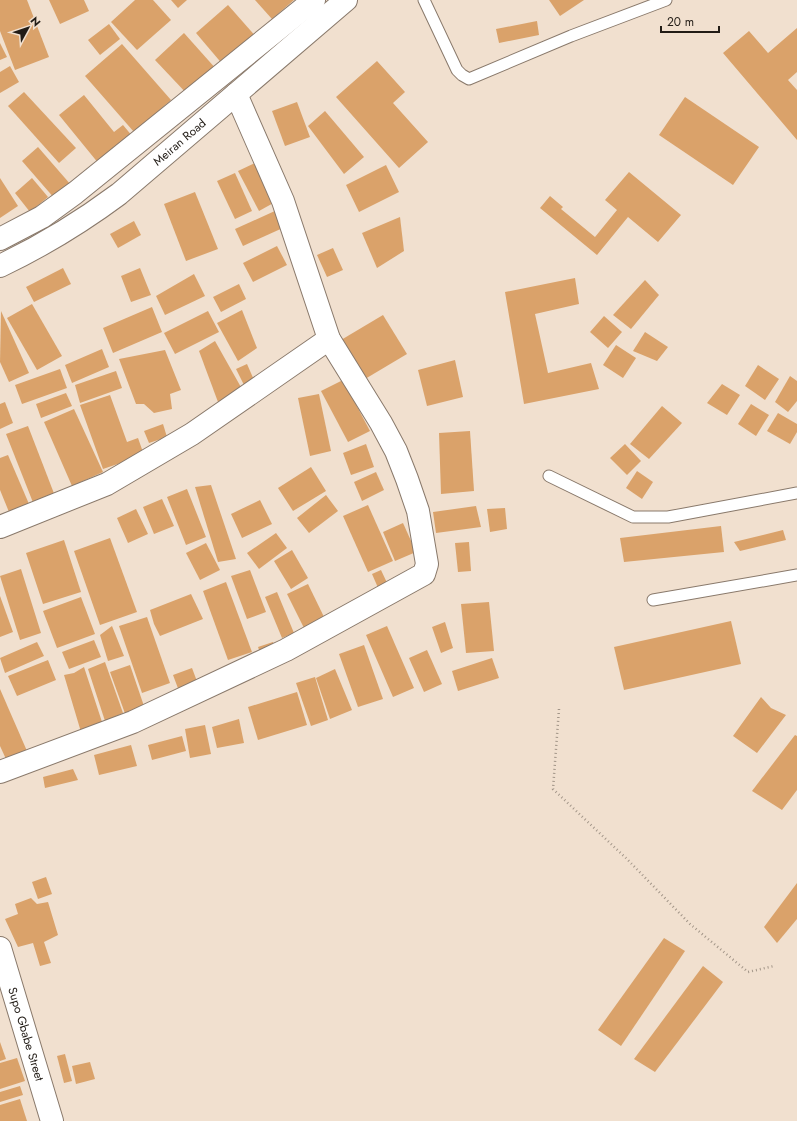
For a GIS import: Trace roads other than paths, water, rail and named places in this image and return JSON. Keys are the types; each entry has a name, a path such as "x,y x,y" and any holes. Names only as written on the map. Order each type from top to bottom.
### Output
{"street":[{"name":"Meiran Road","path":"0,239 42,217 75,193 314,0"},
{"name":"Meiran Road","path":"0,266 39,247 84,220 119,194 346,0"},
{"path":"0,772 133,722 286,650 424,574 427,564 418,511 396,451 381,423 329,338 283,201 236,94"},
{"path":"0,527 107,484 192,434 329,338"},
{"name":"Supo Gbabe Street","path":"0,948 52,1121"}],"lane":[{"path":"424,0 456,70 469,79 571,36 666,0"},
{"path":"549,476 633,517 668,517 797,493"},
{"path":"653,600 797,576"}]}
